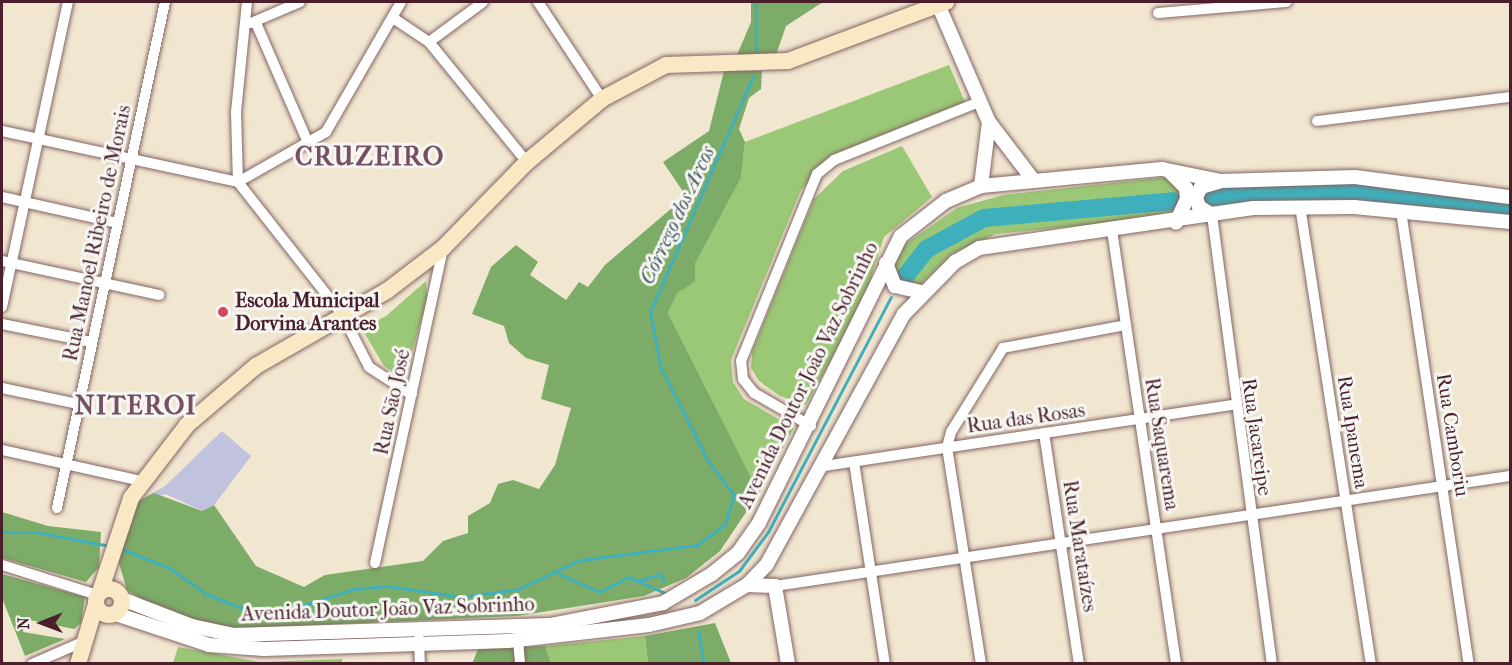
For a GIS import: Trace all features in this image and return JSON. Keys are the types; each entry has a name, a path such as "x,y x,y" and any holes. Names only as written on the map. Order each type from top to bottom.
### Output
{"main road":[{"path":"78,663 120,525 142,481 187,425 235,381 342,314 388,290 443,248 527,162 602,99 666,65 773,62 803,57 940,3"},
{"path":"112,554 118,606"},
{"path":"98,597 111,589 118,606"},
{"path":"98,597 118,606"},
{"path":"86,639 118,606"}],"street":[{"path":"2,307 6,263 24,202 68,2"},
{"name":"Rua Manoel Ribeiro de Morais","path":"57,507 165,2"},
{"path":"247,2 236,112 238,182 342,314 369,367 412,395"},
{"path":"244,24 256,23 300,2"},
{"path":"2,131 131,161 238,182 309,145 333,123 401,2"},
{"path":"429,42 483,2"},
{"path":"538,2 602,99"},
{"path":"1158,13 1287,2"},
{"path":"940,3 989,122 1034,181"},
{"path":"393,18 429,42 527,162"},
{"path":"256,23 309,145"},
{"path":"1317,121 1510,97"},
{"path":"811,426 754,393 743,379 741,361 817,174 834,160 980,102"},
{"path":"981,186 989,122"},
{"path":"1162,170 1186,188 1185,210 1176,223"},
{"name":"Avenida Doutor João Vaz Sobrinho","path":"419,639 619,615 663,603 738,553 811,426 886,262 902,236 921,218 981,186 1162,170 1220,181 1355,177 1510,197"},
{"path":"1212,215 1199,207 1196,197 1201,187 1220,181"},
{"path":"2,198 117,223"},
{"name":"Avenida Doutor João Vaz Sobrinho","path":"118,606 232,649 419,639 518,640 649,625 700,613 747,585 782,543 886,346 922,292 979,248 1176,223 1212,215 1300,206 1401,211 1510,222"},
{"name":"Rua Ipanema","path":"1300,206 1371,663"},
{"name":"Rua Camboriu","path":"1401,211 1469,663"},
{"name":"Rua Jacareipe","path":"1212,215 1234,405 1272,663"},
{"name":"Rua Saquarema","path":"1112,230 1176,663"},
{"name":"Rua São José","path":"375,563 443,248"},
{"path":"886,262 895,286 922,292"},
{"path":"6,263 159,295"},
{"path":"2,324 91,342"},
{"path":"981,663 947,447 991,361 1003,348 1126,325"},
{"path":"2,387 78,404"},
{"name":"Rua das Rosas","path":"824,466 1234,405"},
{"name":"Rua Marataízes","path":"1044,433 1079,663"},
{"path":"2,450 142,481"},
{"path":"855,462 885,663"},
{"path":"747,585 775,586 1510,476"},
{"path":"2,565 98,597"},
{"path":"691,586 690,601 700,613"},
{"path":"775,586 788,663"},
{"path":"32,663 86,639"},
{"path":"419,639 420,663"},
{"path":"518,640 520,663"}],"shaded area":[{"path":"222,431 251,456 214,505 202,511 166,494 140,500 165,486"}],"green space":[{"path":"751,2 823,2 786,26 776,55 737,55 751,22"},
{"path":"949,65 965,102 832,155 801,190 731,360 733,382 744,399 794,428 759,493 668,313 677,292 695,282 695,264 741,178 745,142"},
{"path":"724,71 762,71 761,89 749,98 739,129 745,142 741,178 695,264 695,282 677,293 668,313 759,493 720,551 686,578 644,596 517,616 246,628 212,625 156,608 127,590 118,560 124,529 140,500 154,493 202,511 214,505 256,566 304,587 325,575 423,561 443,541 468,533 468,516 490,503 498,484 513,480 539,489 555,465 571,408 541,399 549,365 526,358 509,343 504,326 472,314 491,267 516,245 538,262 530,275 566,300 579,282 588,287 605,265 686,196 663,162 709,131"},
{"path":"902,146 932,197 884,237 864,300 806,405 780,396 759,381 751,368 752,352 814,199 843,171"},
{"path":"1168,177 1184,188 1176,216 996,234 952,254 920,285 894,277 892,263 904,245 957,208 1003,195"},
{"path":"426,281 427,300 404,379 384,366 362,329 386,316"},
{"path":"2,512 48,526 101,532 99,567 86,582 2,558"},
{"path":"2,574 85,597 81,623 74,629 25,619 23,632 65,639 25,656 2,598"},
{"path":"715,623 731,663 648,663 645,636"},
{"path":"645,636 648,663 551,663 545,646"},
{"path":"545,646 551,663 472,664 478,649"},
{"path":"178,647 260,662 342,659 342,663 173,663"}],"waterway":[{"name":"Córrego dos Arcos","path":"756,2 756,51"},
{"name":"Córrego dos Arcos","path":"119,548 170,568 206,594 248,610 285,611 354,589 388,586 462,597 518,589 580,560 697,545 725,524 734,495 708,461 661,368 650,312 753,76"},
{"path":"1209,197 1348,192 1510,211"},
{"path":"904,278 927,249 984,218 1173,201"},
{"path":"695,600 739,571 768,532 891,297"},
{"name":"Córrego dos Arcos","path":"2,532 36,532 110,546"},
{"path":"559,574 600,592 628,577 638,581 660,574 664,582"},
{"path":"638,581 669,595"},
{"path":"698,631 704,664"}],"place":[{"name":"Escola Municipal Dorvina Arantes","path":"223,312"}],"district":[{"name":"CRUZEIRO","path":"370,157"},
{"name":"NITEROI","path":"136,406"}]}
